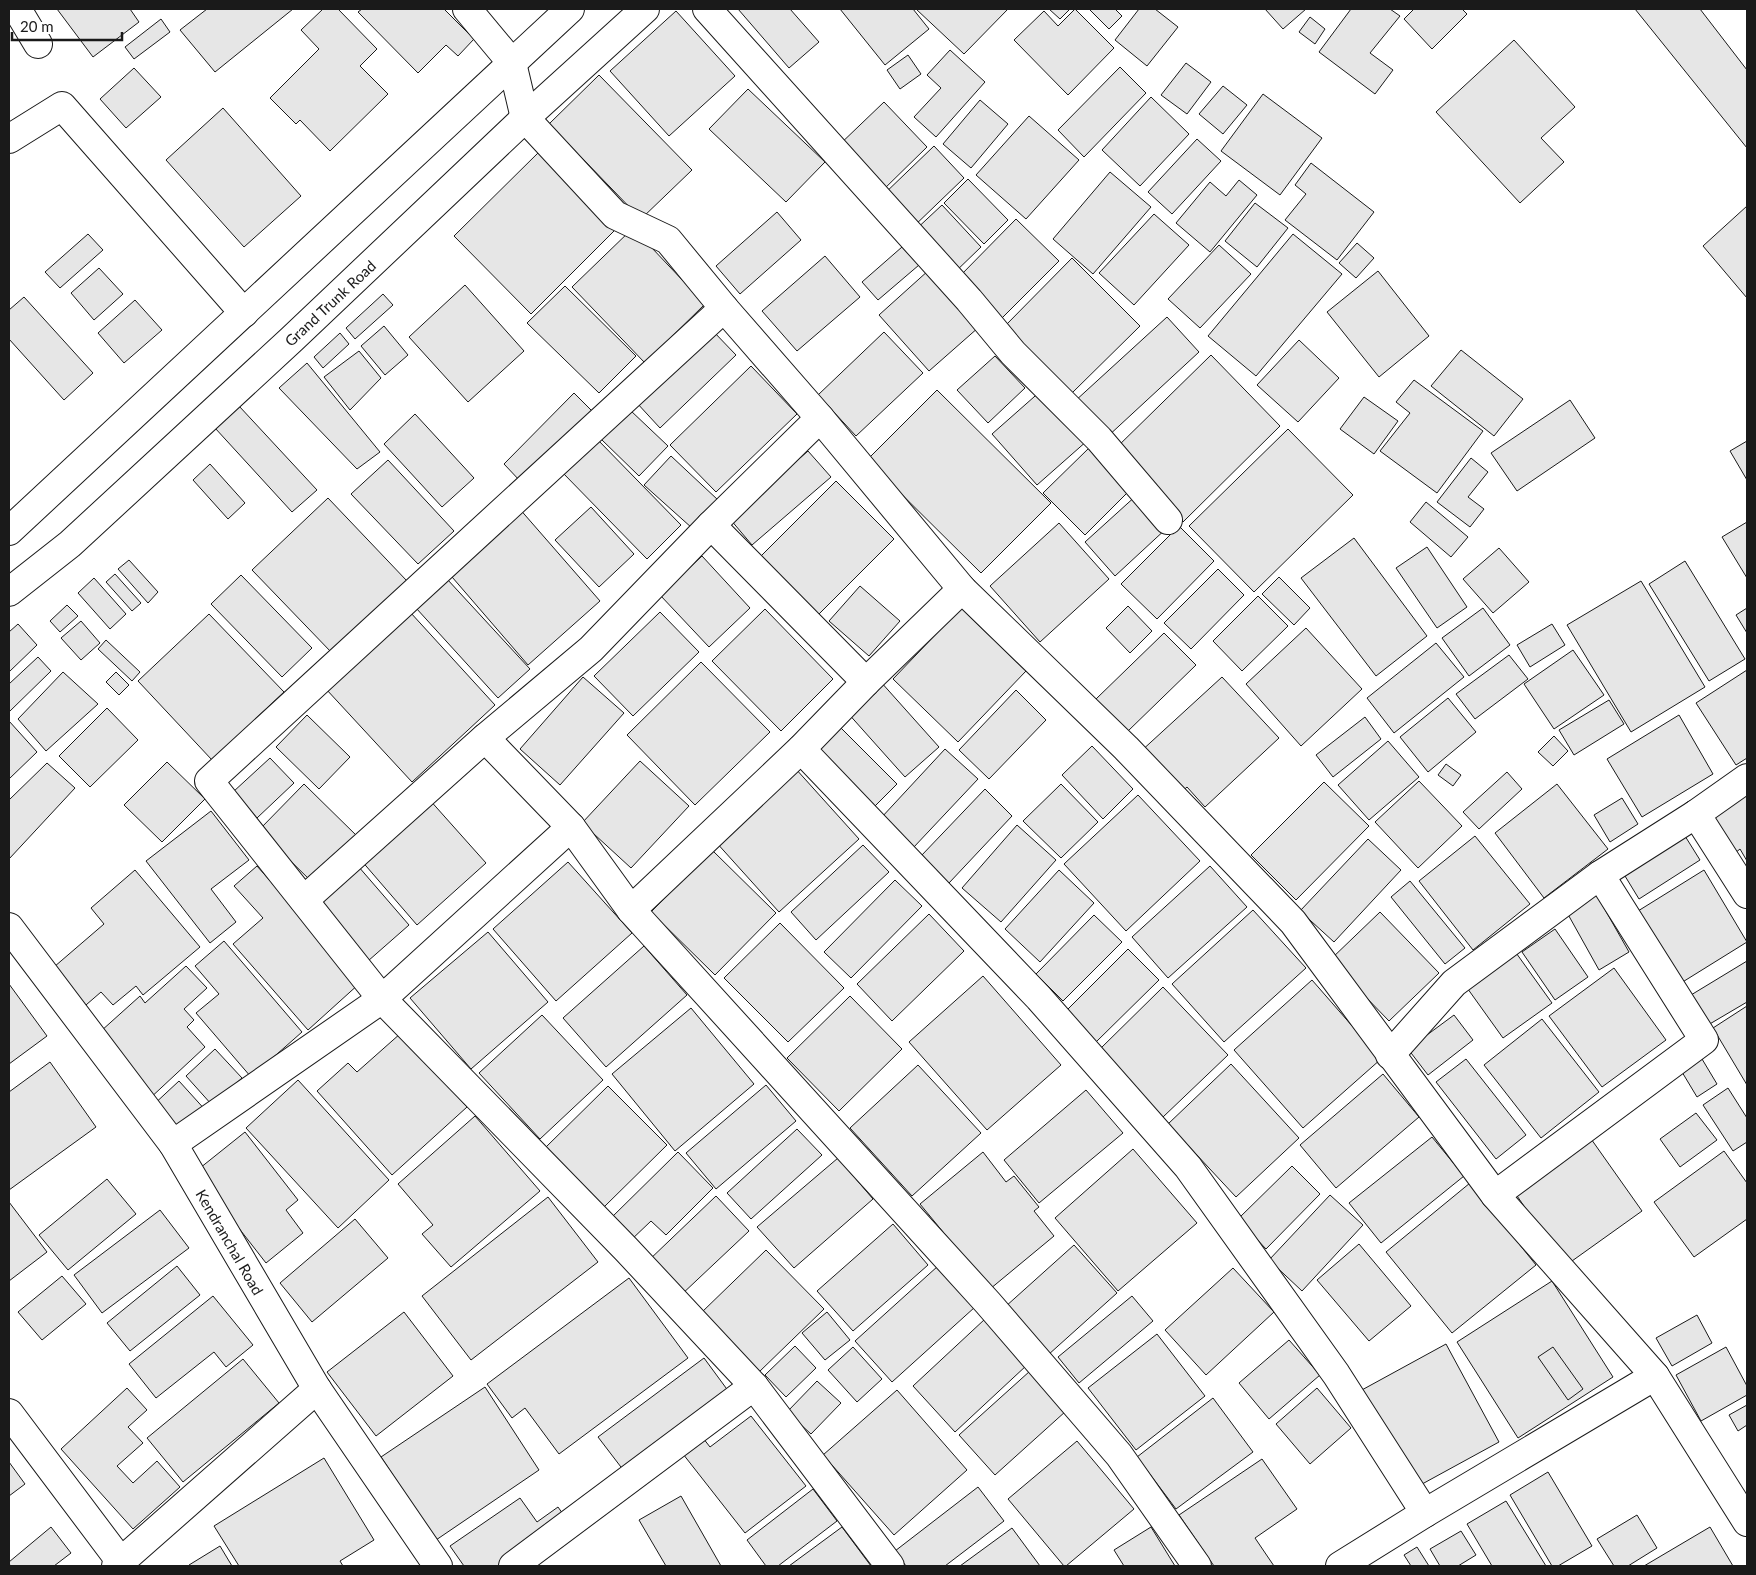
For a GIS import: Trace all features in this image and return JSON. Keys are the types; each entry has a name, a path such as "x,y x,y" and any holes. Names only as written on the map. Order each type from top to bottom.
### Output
{"main road":[{"path":"17,9 38,44"},
{"path":"467,9 512,64 525,118 615,215 668,240 724,308 820,418 962,589 1126,748 1292,922 1495,1195 1655,1376 1739,1490 1747,1522"},
{"path":"9,531 570,9"},
{"name":"Grand Trunk Road","path":"9,592 70,544 525,118 645,9"},
{"path":"707,9 970,300 1013,353 1099,439 1168,520"},
{"path":"9,139 62,106 244,313"},
{"path":"724,308 209,781 382,999 626,1249 754,1386 890,1566"},
{"path":"304,900 485,738 591,649 711,525 820,418"},
{"path":"711,525 866,682"},
{"path":"631,910 801,749 866,682 962,589"},
{"path":"485,738 571,827 631,910 975,1288 1120,1455 1197,1566"},
{"path":"801,749 1039,998 1188,1167 1336,1374 1425,1513"},
{"path":"1390,1055 1454,983 1600,875 1696,814 1747,778"},
{"path":"1696,814 1747,894"},
{"path":"173,1144 382,999 571,827"},
{"path":"1495,1195 1704,1040 1600,875"},
{"name":"Kendranchal Road","path":"9,927 173,1144 316,1389 438,1566"},
{"path":"1351,1564 1425,1513 1655,1376"},
{"path":"513,1566 754,1386"},
{"path":"9,1413 118,1564 316,1389"}],"building":[{"path":"57,9 130,9 139,22 93,57"},
{"path":"207,9 293,9 215,72 180,30"},
{"path":"323,9 338,9 377,49 360,66 388,94 330,151 300,120 296,124 270,98 319,49 301,30"},
{"path":"362,9 444,9 474,39 458,56 446,45 418,73 358,12"},
{"path":"738,9 790,9 819,42 789,68"},
{"path":"840,9 913,9 929,29 885,65"},
{"path":"916,9 1008,9 964,54"},
{"path":"1049,9 1070,9 1060,19"},
{"path":"1075,9 1114,48 1068,95 1014,40 1044,11 1058,26"},
{"path":"1089,9 1115,9 1122,16 1109,29"},
{"path":"1139,9 1155,9 1178,27 1147,66 1115,40"},
{"path":"1265,9 1306,9 1283,29"},
{"path":"1351,9 1390,9 1400,16 1370,53 1393,70 1375,94 1319,52"},
{"path":"1414,9 1462,9 1467,14 1432,49 1404,19"},
{"path":"1635,9 1700,9 1747,70 1747,148"},
{"path":"676,11 735,76 669,136 610,71"},
{"path":"1310,17 1325,29 1315,44 1299,32"},
{"path":"161,19 170,32 134,59 125,47"},
{"path":"1514,40 1575,107 1541,138 1564,162 1520,203 1436,112"},
{"path":"950,50 985,82 936,137 914,117 941,88 927,75"},
{"path":"908,55 921,74 900,89 887,70"},
{"path":"1186,63 1211,82 1187,114 1161,95"},
{"path":"1120,67 1146,93 1084,157 1058,130"},
{"path":"134,68 161,97 126,128 100,99"},
{"path":"599,75 692,170 641,219 549,124"},
{"path":"1223,86 1247,105 1223,134 1199,114"},
{"path":"748,89 825,162 786,202 709,129"},
{"path":"1263,94 1322,138 1280,195 1221,151"},
{"path":"1151,97 1189,134 1140,186 1102,150"},
{"path":"980,100 1008,124 971,168 943,144"},
{"path":"884,102 927,147 880,193 836,148"},
{"path":"223,108 301,196 244,247 166,160"},
{"path":"1029,116 1079,160 1026,219 976,175"},
{"path":"1197,139 1221,161 1172,214 1148,192"},
{"path":"934,146 964,178 911,229 881,197"},
{"path":"541,150 618,227 531,314 454,236"},
{"path":"1311,163 1374,212 1337,260 1285,220 1306,194 1295,185"},
{"path":"1110,172 1151,207 1093,274 1053,239"},
{"path":"968,179 1008,220 984,244 944,203"},
{"path":"1239,180 1257,195 1210,252 1176,223 1210,182 1226,196"},
{"path":"1255,203 1288,228 1257,267 1225,241"},
{"path":"942,205 981,247 952,275 912,233"},
{"path":"1747,206 1747,298 1703,246"},
{"path":"777,212 801,240 740,294 716,266"},
{"path":"1154,214 1189,245 1134,305 1099,273"},
{"path":"1016,219 1059,261 1000,320 958,278"},
{"path":"633,228 705,304 645,363 572,287"},
{"path":"88,234 103,250 60,288 45,272"},
{"path":"1293,234 1342,274 1256,376 1208,336"},
{"path":"1357,243 1374,258 1356,278 1339,263"},
{"path":"1219,245 1251,274 1200,328 1168,299"},
{"path":"902,247 919,265 878,300 862,282"},
{"path":"825,256 860,297 797,351 762,311"},
{"path":"1072,258 1140,326 1072,393 1005,326"},
{"path":"99,268 123,294 94,320 71,293"},
{"path":"929,270 979,327 929,371 879,315"},
{"path":"1378,271 1429,336 1379,377 1327,312"},
{"path":"465,285 524,351 468,402 409,337"},
{"path":"565,286 636,356 599,393 527,323"},
{"path":"383,294 393,305 355,339 346,328"},
{"path":"24,297 93,373 64,400 9,339 9,310"},
{"path":"135,300 162,330 124,363 98,333"},
{"path":"1167,317 1199,352 1106,438 1074,402"},
{"path":"384,326 408,355 385,375 361,346"},
{"path":"712,330 736,355 660,428 636,402"},
{"path":"884,332 923,373 856,436 818,395"},
{"path":"340,333 349,344 323,368 314,357"},
{"path":"1299,340 1339,378 1298,422 1257,385"},
{"path":"1461,350 1523,399 1494,436 1431,386"},
{"path":"359,351 381,378 350,410 324,377"},
{"path":"1211,355 1280,426 1183,522 1113,451"},
{"path":"995,356 1025,388 988,423 957,390"},
{"path":"307,363 380,452 357,469 279,388"},
{"path":"751,366 797,414 716,492 670,445"},
{"path":"1414,380 1483,431 1437,493 1380,451 1410,413 1396,402"},
{"path":"1043,389 1088,440 1037,485 992,434"},
{"path":"937,390 1051,503 981,573 867,460"},
{"path":"574,393 592,411 521,482 504,464"},
{"path":"1364,397 1398,421 1374,454 1340,429"},
{"path":"1570,400 1595,438 1517,491 1491,453"},
{"path":"239,406 317,490 292,512 215,428"},
{"path":"630,410 668,446 639,476 601,439"},
{"path":"415,414 474,478 442,507 384,444"},
{"path":"1288,429 1353,495 1254,592 1189,526"},
{"path":"596,438 681,525 647,559 562,472"},
{"path":"1747,441 1747,480 1730,451"},
{"path":"1090,447 1131,489 1085,535 1043,493"},
{"path":"808,451 831,477 752,545 730,519"},
{"path":"671,456 718,500 692,528 644,485"},
{"path":"1471,458 1488,472 1468,497 1484,509 1470,527 1437,502"},
{"path":"388,460 454,531 418,564 351,494"},
{"path":"210,464 245,503 228,519 193,480"},
{"path":"836,481 894,539 818,615 760,557"},
{"path":"1138,494 1168,527 1115,576 1085,542"},
{"path":"328,498 407,581 332,653 252,570"},
{"path":"1426,502 1468,537 1451,557 1410,522"},
{"path":"518,507 600,601 528,665 446,570"},
{"path":"591,507 634,554 599,587 555,540"},
{"path":"1747,522 1747,578 1722,537"},
{"path":"1059,523 1109,579 1040,642 990,586"},
{"path":"1179,526 1214,561 1157,619 1121,584"},
{"path":"1354,538 1427,636 1376,676 1301,578"},
{"path":"1427,547 1467,607 1437,628 1396,568"},
{"path":"1499,548 1529,582 1493,613 1463,579"},
{"path":"702,556 750,608 709,647 660,595"},
{"path":"129,560 158,592 148,603 118,569"},
{"path":"1685,561 1745,659 1709,681 1649,584"},
{"path":"1218,569 1244,595 1191,649 1164,623"},
{"path":"115,574 141,603 132,611 106,582"},
{"path":"241,575 312,648 282,677 211,604"},
{"path":"1279,577 1310,608 1294,625 1262,594"},
{"path":"94,578 126,614 110,629 78,593"},
{"path":"447,579 530,669 498,698 416,608"},
{"path":"1641,581 1705,687 1631,732 1567,625"},
{"path":"860,586 900,621 869,656 829,621"},
{"path":"1258,596 1288,626 1242,671 1213,641"},
{"path":"67,605 78,616 60,632 50,621"},
{"path":"1128,606 1152,631 1130,653 1106,628"},
{"path":"961,608 1026,671 958,742 893,679"},
{"path":"1483,608 1510,645 1469,676 1442,638"},
{"path":"1747,608 1747,633 1736,615"},
{"path":"765,609 833,679 781,731 712,661"},
{"path":"410,612 495,705 412,782 326,689"},
{"path":"660,612 699,652 633,716 594,676"},
{"path":"209,614 284,692 212,760 138,681"},
{"path":"81,621 100,643 81,660 61,638"},
{"path":"18,624 37,645 9,672 9,632"},
{"path":"1552,624 1565,645 1530,667 1517,645"},
{"path":"1306,628 1362,689 1301,746 1246,684"},
{"path":"1164,633 1196,665 1127,732 1096,699"},
{"path":"106,640 140,672 132,681 98,649"},
{"path":"1436,643 1464,677 1394,733 1367,698"},
{"path":"1573,650 1604,695 1554,729 1524,684"},
{"path":"1509,655 1528,679 1475,719 1456,694"},
{"path":"38,657 51,671 9,712 9,684"},
{"path":"701,662 770,732 695,805 627,735"},
{"path":"1747,670 1747,758 1736,765 1696,703"},
{"path":"63,672 98,704 46,751 18,719"},
{"path":"116,672 129,685 119,695 106,682"},
{"path":"583,677 624,713 560,785 520,749"},
{"path":"1222,677 1279,738 1205,807 1187,787 1178,795 1139,753"},
{"path":"880,681 939,747 905,777 846,711"},
{"path":"1016,690 1046,720 989,779 959,750"},
{"path":"1448,698 1476,732 1428,772 1400,737"},
{"path":"1609,700 1624,724 1574,755 1559,730"},
{"path":"107,708 138,740 90,787 59,756"},
{"path":"307,715 350,757 319,789 276,747"},
{"path":"1679,715 1713,774 1642,817 1607,759"},
{"path":"1365,717 1381,739 1333,777 1316,755"},
{"path":"9,721 37,752 9,779"},
{"path":"839,726 897,784 873,808 816,750"},
{"path":"1554,736 1568,751 1553,766 1538,752"},
{"path":"1388,741 1419,777 1369,820 1338,785"},
{"path":"1092,746 1133,789 1103,819 1062,775"},
{"path":"945,749 978,779 913,848 881,818"},
{"path":"270,758 294,783 257,818 233,792"},
{"path":"640,761 689,806 631,868 582,823"},
{"path":"167,762 205,799 162,842 124,805"},
{"path":"47,763 75,788 9,859 9,800"},
{"path":"1446,764 1461,775 1453,786 1438,775"},
{"path":"795,768 859,839 779,912 715,841"},
{"path":"1507,772 1522,789 1479,829 1463,812"},
{"path":"1419,781 1462,826 1418,868 1375,822"},
{"path":"1324,782 1369,826 1296,900 1251,855"},
{"path":"304,784 359,838 314,884 259,830"},
{"path":"1061,784 1098,822 1061,858 1023,821"},
{"path":"1557,784 1608,849 1544,898 1495,833"},
{"path":"985,789 1012,816 949,883 921,856"},
{"path":"1747,793 1747,861 1740,849 1735,853 1712,815"},
{"path":"1138,795 1200,861 1126,931 1064,864"},
{"path":"428,798 486,863 417,925 360,859"},
{"path":"1622,798 1638,824 1610,842 1594,815"},
{"path":"211,811 249,860 211,889 236,922 210,943 146,861"},
{"path":"1017,825 1056,860 1001,922 962,888"},
{"path":"1475,836 1530,904 1473,950 1419,881"},
{"path":"1685,836 1700,860 1639,899 1625,876"},
{"path":"1368,839 1401,870 1334,942 1300,911"},
{"path":"863,845 889,872 816,940 791,912"},
{"path":"712,850 776,913 715,975 651,912"},
{"path":"568,862 632,933 556,1001 493,929"},
{"path":"257,866 360,983 308,1030 233,944 263,918 234,886"},
{"path":"358,866 409,925 368,961 316,901"},
{"path":"1210,866 1247,907 1168,978 1132,937"},
{"path":"135,870 200,947 143,995 136,986 113,1005 101,992 79,1011 47,973 104,924 91,908"},
{"path":"1059,870 1094,903 1040,962 1005,929"},
{"path":"1704,870 1747,942 1681,983 1638,911"},
{"path":"895,880 922,906 851,978 824,952"},
{"path":"1410,881 1465,948 1445,964 1391,897"},
{"path":"1595,892 1629,952 1599,970 1565,909"},
{"path":"1253,910 1306,968 1224,1042 1172,984"},
{"path":"1380,912 1439,973 1389,1021 1330,960"},
{"path":"929,914 964,951 892,1021 857,984"},
{"path":"1094,915 1122,942 1063,1001 1036,974"},
{"path":"780,923 844,988 788,1042 724,978"},
{"path":"1555,929 1588,977 1555,1000 1522,952"},
{"path":"488,932 548,1002 471,1069 410,998"},
{"path":"224,941 302,1032 251,1077 196,1013 219,994 195,966"},
{"path":"644,946 687,995 606,1067 563,1018"},
{"path":"1128,949 1159,980 1095,1043 1065,1012"},
{"path":"1514,950 1552,1003 1503,1038 1465,985"},
{"path":"1747,961 1747,1002 1708,1025 1691,995"},
{"path":"186,966 207,988 184,1009 194,1020 187,1027 205,1047 147,1101 91,1040 140,996 145,1003"},
{"path":"1614,968 1666,1040 1602,1087 1549,1016"},
{"path":"983,976 1061,1065 987,1130 909,1042"},
{"path":"1312,980 1381,1059 1303,1128 1234,1050"},
{"path":"9,984 47,1036 9,1064"},
{"path":"1163,987 1228,1055 1163,1117 1099,1050"},
{"path":"850,996 902,1049 839,1111 787,1058"},
{"path":"1747,1006 1747,1085 1713,1028"},
{"path":"691,1008 754,1084 675,1151 612,1074"},
{"path":"542,1015 603,1080 540,1139 479,1073"},
{"path":"1454,1015 1473,1040 1428,1075 1408,1049"},
{"path":"1542,1019 1599,1092 1541,1138 1484,1065"},
{"path":"401,1033 467,1107 392,1175 317,1091 348,1063 357,1072"},
{"path":"215,1049 242,1078 212,1105 186,1076"},
{"path":"1466,1059 1526,1135 1496,1159 1436,1082"},
{"path":"1702,1059 1717,1084 1697,1097 1682,1072"},
{"path":"50,1062 96,1127 9,1190 9,1092"},
{"path":"1231,1064 1299,1138 1236,1197 1168,1124"},
{"path":"918,1065 981,1133 912,1196 850,1128"},
{"path":"1383,1074 1419,1117 1336,1188 1300,1145"},
{"path":"298,1080 389,1180 338,1228 246,1128"},
{"path":"179,1081 208,1113 181,1139 151,1107"},
{"path":"766,1085 796,1121 716,1189 686,1153"},
{"path":"608,1086 667,1145 604,1207 545,1148"},
{"path":"1728,1088 1747,1118 1747,1142 1733,1151 1703,1105"},
{"path":"1086,1090 1123,1133 1039,1203 1004,1160"},
{"path":"1696,1113 1717,1140 1680,1167 1660,1139"},
{"path":"475,1116 540,1191 451,1267 422,1234 433,1225 398,1184"},
{"path":"797,1129 822,1155 751,1219 727,1193"},
{"path":"245,1132 298,1200 286,1210 303,1233 266,1263 195,1172"},
{"path":"1589,1136 1642,1211 1565,1266 1513,1190"},
{"path":"1432,1137 1464,1176 1381,1243 1349,1203"},
{"path":"1133,1149 1197,1223 1118,1291 1055,1218"},
{"path":"1724,1151 1747,1183 1747,1219 1694,1257 1654,1202"},
{"path":"678,1152 713,1188 666,1235 651,1221 630,1241 609,1220"},
{"path":"983,1152 1006,1182 1014,1176 1039,1207 1034,1211 1054,1236 990,1289 920,1204"},
{"path":"838,1158 873,1199 794,1268 757,1227"},
{"path":"1292,1166 1320,1194 1266,1249 1238,1219"},
{"path":"107,1179 136,1214 68,1270 39,1235"},
{"path":"1470,1183 1536,1265 1452,1333 1386,1252"},
{"path":"1330,1195 1363,1225 1302,1291 1269,1260"},
{"path":"716,1196 749,1231 680,1296 647,1262"},
{"path":"548,1197 598,1262 471,1360 422,1296"},
{"path":"9,1202 47,1252 9,1281"},
{"path":"160,1210 189,1248 102,1313 74,1275"},
{"path":"355,1219 388,1258 312,1322 280,1283"},
{"path":"893,1224 928,1265 853,1331 817,1291"},
{"path":"1359,1244 1411,1306 1369,1341 1317,1280"},
{"path":"1074,1245 1117,1293 1048,1355 1005,1307"},
{"path":"766,1250 824,1309 758,1373 701,1313"},
{"path":"177,1266 200,1295 130,1351 107,1323"},
{"path":"938,1266 975,1307 892,1382 855,1341"},
{"path":"1233,1268 1274,1312 1206,1375 1165,1330"},
{"path":"62,1276 86,1304 42,1340 18,1312"},
{"path":"629,1278 688,1358 559,1454 525,1408 512,1418 487,1384"},
{"path":"1552,1281 1613,1377 1518,1438 1457,1342"},
{"path":"213,1296 253,1345 226,1367 214,1352 156,1398 129,1364"},
{"path":"1132,1296 1153,1321 1079,1383 1058,1357"},
{"path":"404,1312 453,1376 376,1436 327,1372"},
{"path":"827,1312 850,1340 825,1360 802,1333"},
{"path":"1697,1315 1712,1343 1672,1366 1656,1338"},
{"path":"985,1319 1027,1365 955,1432 913,1386"},
{"path":"1157,1334 1205,1396 1136,1450 1088,1388"},
{"path":"1289,1340 1320,1375 1269,1419 1239,1383"},
{"path":"1446,1344 1499,1442 1413,1489 1360,1391"},
{"path":"795,1346 816,1368 786,1397 765,1375"},
{"path":"853,1347 882,1379 857,1402 828,1370"},
{"path":"1553,1347 1583,1389 1568,1400 1538,1357"},
{"path":"1726,1347 1747,1386 1747,1395 1701,1421 1676,1375"},
{"path":"704,1358 729,1392 624,1471 598,1437"},
{"path":"243,1359 279,1403 183,1482 147,1438"},
{"path":"1030,1371 1066,1411 995,1475 959,1435"},
{"path":"817,1381 841,1403 811,1434 787,1412"},
{"path":"485,1387 539,1470 436,1540 381,1457"},
{"path":"127,1388 147,1410 128,1427 143,1443 117,1466 133,1483 157,1461 180,1487 133,1529 61,1449"},
{"path":"1317,1388 1351,1428 1310,1464 1276,1424"},
{"path":"897,1390 967,1470 894,1535 823,1455"},
{"path":"1213,1398 1253,1452 1176,1509 1137,1457"},
{"path":"1747,1405 1747,1425 1738,1431 1729,1415"},
{"path":"751,1416 806,1486 745,1533 683,1454 703,1438 710,1447"},
{"path":"1077,1441 1134,1509 1064,1566 1008,1499"},
{"path":"324,1458 374,1540 340,1561 343,1566 239,1566 214,1526"},
{"path":"1262,1459 1297,1509 1255,1538 1274,1566 1214,1566 1179,1515"},
{"path":"9,1462 25,1484 9,1496"},
{"path":"1548,1472 1592,1546 1558,1566 1552,1566 1510,1495"},
{"path":"978,1487 1004,1521 945,1566 906,1566 895,1551"},
{"path":"813,1489 837,1521 778,1566 766,1566 747,1540"},
{"path":"681,1496 721,1566 666,1566 639,1520"},
{"path":"520,1498 537,1522 558,1507 572,1527 516,1566 464,1566 450,1546"},
{"path":"1506,1501 1546,1566 1492,1566 1467,1524"},
{"path":"1637,1515 1657,1548 1628,1566 1614,1566 1597,1539"},
{"path":"51,1527 71,1553 54,1566 10,1566 9,1562"},
{"path":"842,1527 871,1566 789,1566"},
{"path":"1151,1527 1175,1566 1124,1566 1114,1550"},
{"path":"1710,1527 1733,1566 1644,1566"},
{"path":"1012,1528 1040,1566 960,1566"},
{"path":"1461,1531 1476,1555 1458,1566 1440,1566 1430,1549"},
{"path":"220,1546 232,1566 189,1565"},
{"path":"1417,1547 1429,1566 1411,1566 1404,1555"}]}
